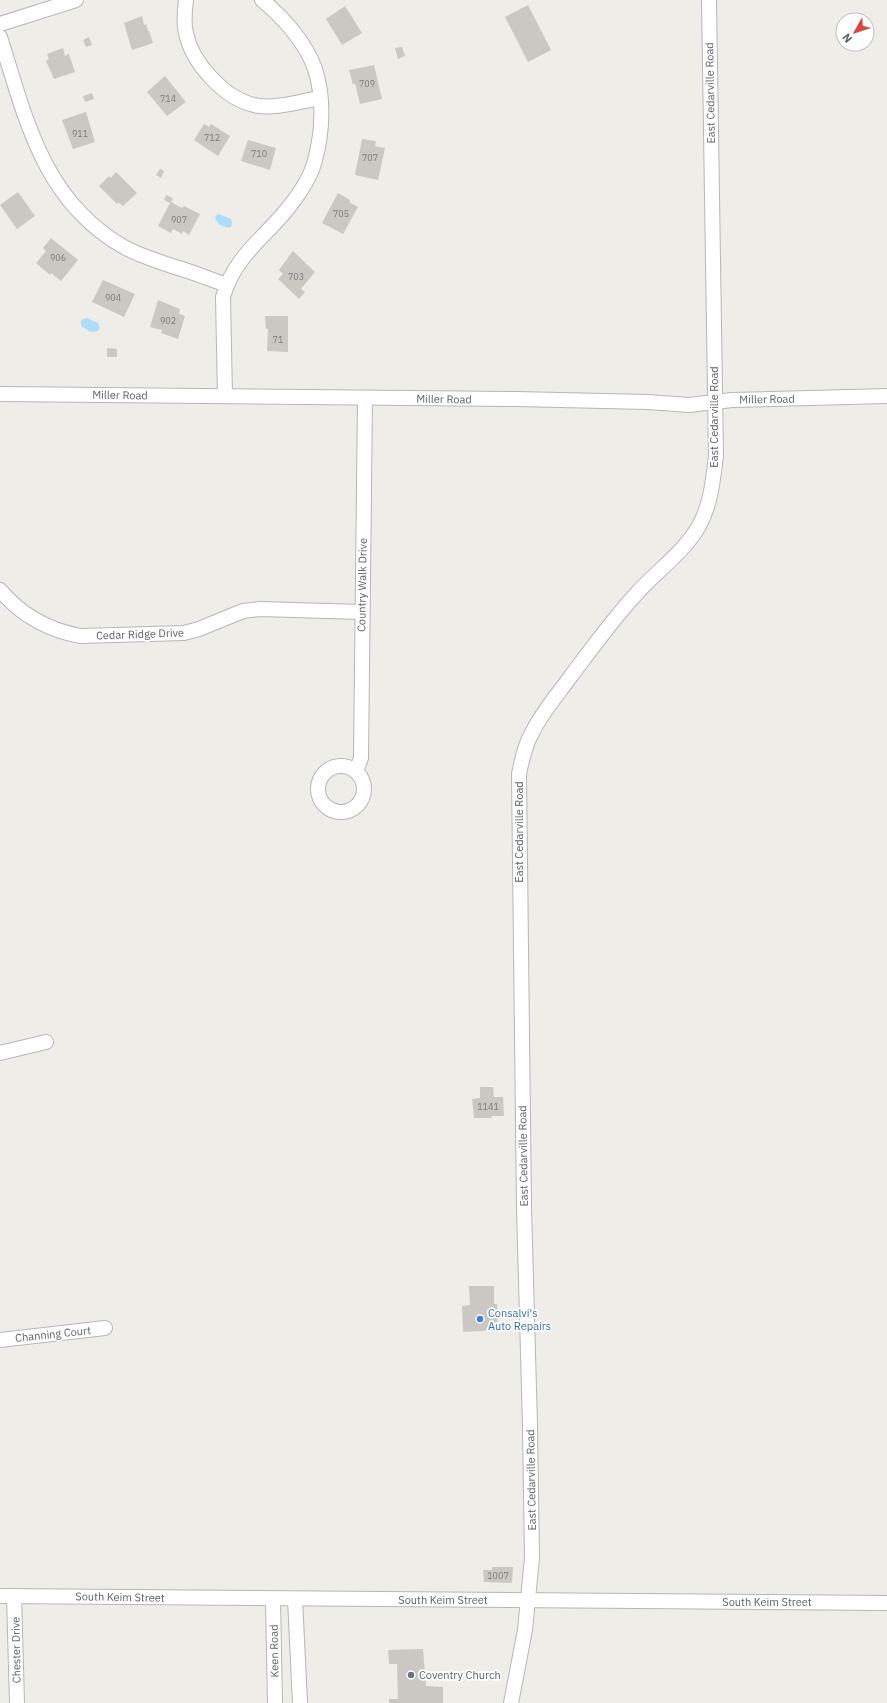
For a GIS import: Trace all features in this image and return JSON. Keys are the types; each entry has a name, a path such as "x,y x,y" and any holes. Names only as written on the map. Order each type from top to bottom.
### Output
{"street":[{"path":"0,24 76,0"},
{"path":"186,0 184,24 190,47 196,59 221,88 230,95 255,106 268,107 320,98"},
{"path":"225,396 223,297 227,285 242,257 288,208 304,186 315,160 321,129 320,98 315,70 303,47 287,24 262,0"},
{"name":"East Cedarville Road","path":"511,1703 529,1600 532,1558 524,1208 519,774 532,732 543,714 599,638 636,594 687,543 699,526 707,508 713,486 716,456 709,0"},
{"path":"0,37 32,139 52,177 70,201 106,235 125,247 147,258 227,285"},
{"name":"Miller Road","path":"0,394 616,401 689,405 732,400 887,396"},
{"name":"Country Walk Drive","path":"356,771 360,758 364,398"},
{"name":"Cedar Ridge Drive","path":"0,590 14,606 30,618 65,633 80,636 184,633 199,629 243,611 260,609 362,612"},
{"path":"0,1053 46,1042"},
{"name":"Channing Court","path":"0,1340 105,1328"},
{"name":"South Keim Street","path":"0,1596 887,1603"},
{"name":"Chester Drive","path":"14,1596 17,1703"},
{"name":"Keen Road","path":"273,1599 275,1703"},
{"path":"295,1599 300,1703"}],"water":[{"path":"218,214 231,219 231,227 223,226 219,223 215,217"},
{"path":"87,318 98,323 100,328 98,331 91,332 81,326 81,320"}],"building":[{"path":"528,5 551,50 528,62 505,17"},
{"path":"345,6 362,33 342,45 326,19"},
{"path":"142,16 144,25 146,24 153,43 132,50 124,23"},
{"path":"89,37 92,45 86,47 83,40"},
{"path":"402,47 405,56 398,59 395,48"},
{"path":"63,48 65,56 69,54 75,72 54,79 46,61 49,59 47,54"},
{"path":"374,65 382,99 360,104 355,83 353,85 349,70"},
{"path":"165,76 186,102 167,116 147,92"},
{"path":"92,93 94,99 85,102 83,96"},
{"path":"86,112 95,142 73,149 62,120"},
{"path":"204,124 209,127 211,124 230,136 218,156 194,140"},
{"path":"362,139 376,141 375,146 385,148 378,180 355,175"},
{"path":"248,140 276,148 270,170 241,161"},
{"path":"160,169 164,171 161,178 156,175"},
{"path":"116,172 137,193 123,206 118,202 117,204 99,186 109,176 111,178"},
{"path":"18,192 35,216 17,229 0,205"},
{"path":"338,193 358,207 343,234 322,223"},
{"path":"166,195 173,198 171,202 182,208 184,206 200,214 189,235 183,231 182,234 173,229 171,233 158,226 170,203 164,200"},
{"path":"51,238 78,260 61,281 51,273 50,275 36,263 46,251 43,248"},
{"path":"293,251 315,272 301,289 305,292 299,299 278,279 283,274 279,270"},
{"path":"103,280 135,294 124,317 92,302"},
{"path":"158,300 180,309 179,314 185,316 178,339 161,333 162,330 150,327"},
{"path":"265,316 288,316 288,352 267,351 268,329 266,329"},
{"path":"107,348 117,349 117,357 107,357"},
{"path":"480,1087 493,1087 494,1097 503,1097 504,1116 474,1118 472,1099 480,1098"},
{"name":"Consalvi's Auto Repairs","path":"469,1286 494,1286 494,1304 497,1304 498,1330 463,1332 462,1306 470,1305"},
{"path":"492,1567 513,1567 512,1583 484,1582 483,1570 492,1570"},
{"name":"Coventry Church","path":"423,1649 426,1686 443,1687 443,1703 389,1703 389,1699 398,1699 397,1664 389,1664 388,1650"}],"place":[{"name":"Consalvi's Auto Repairs","path":"480,1319"},
{"name":"Coventry Church","path":"411,1675"}]}
